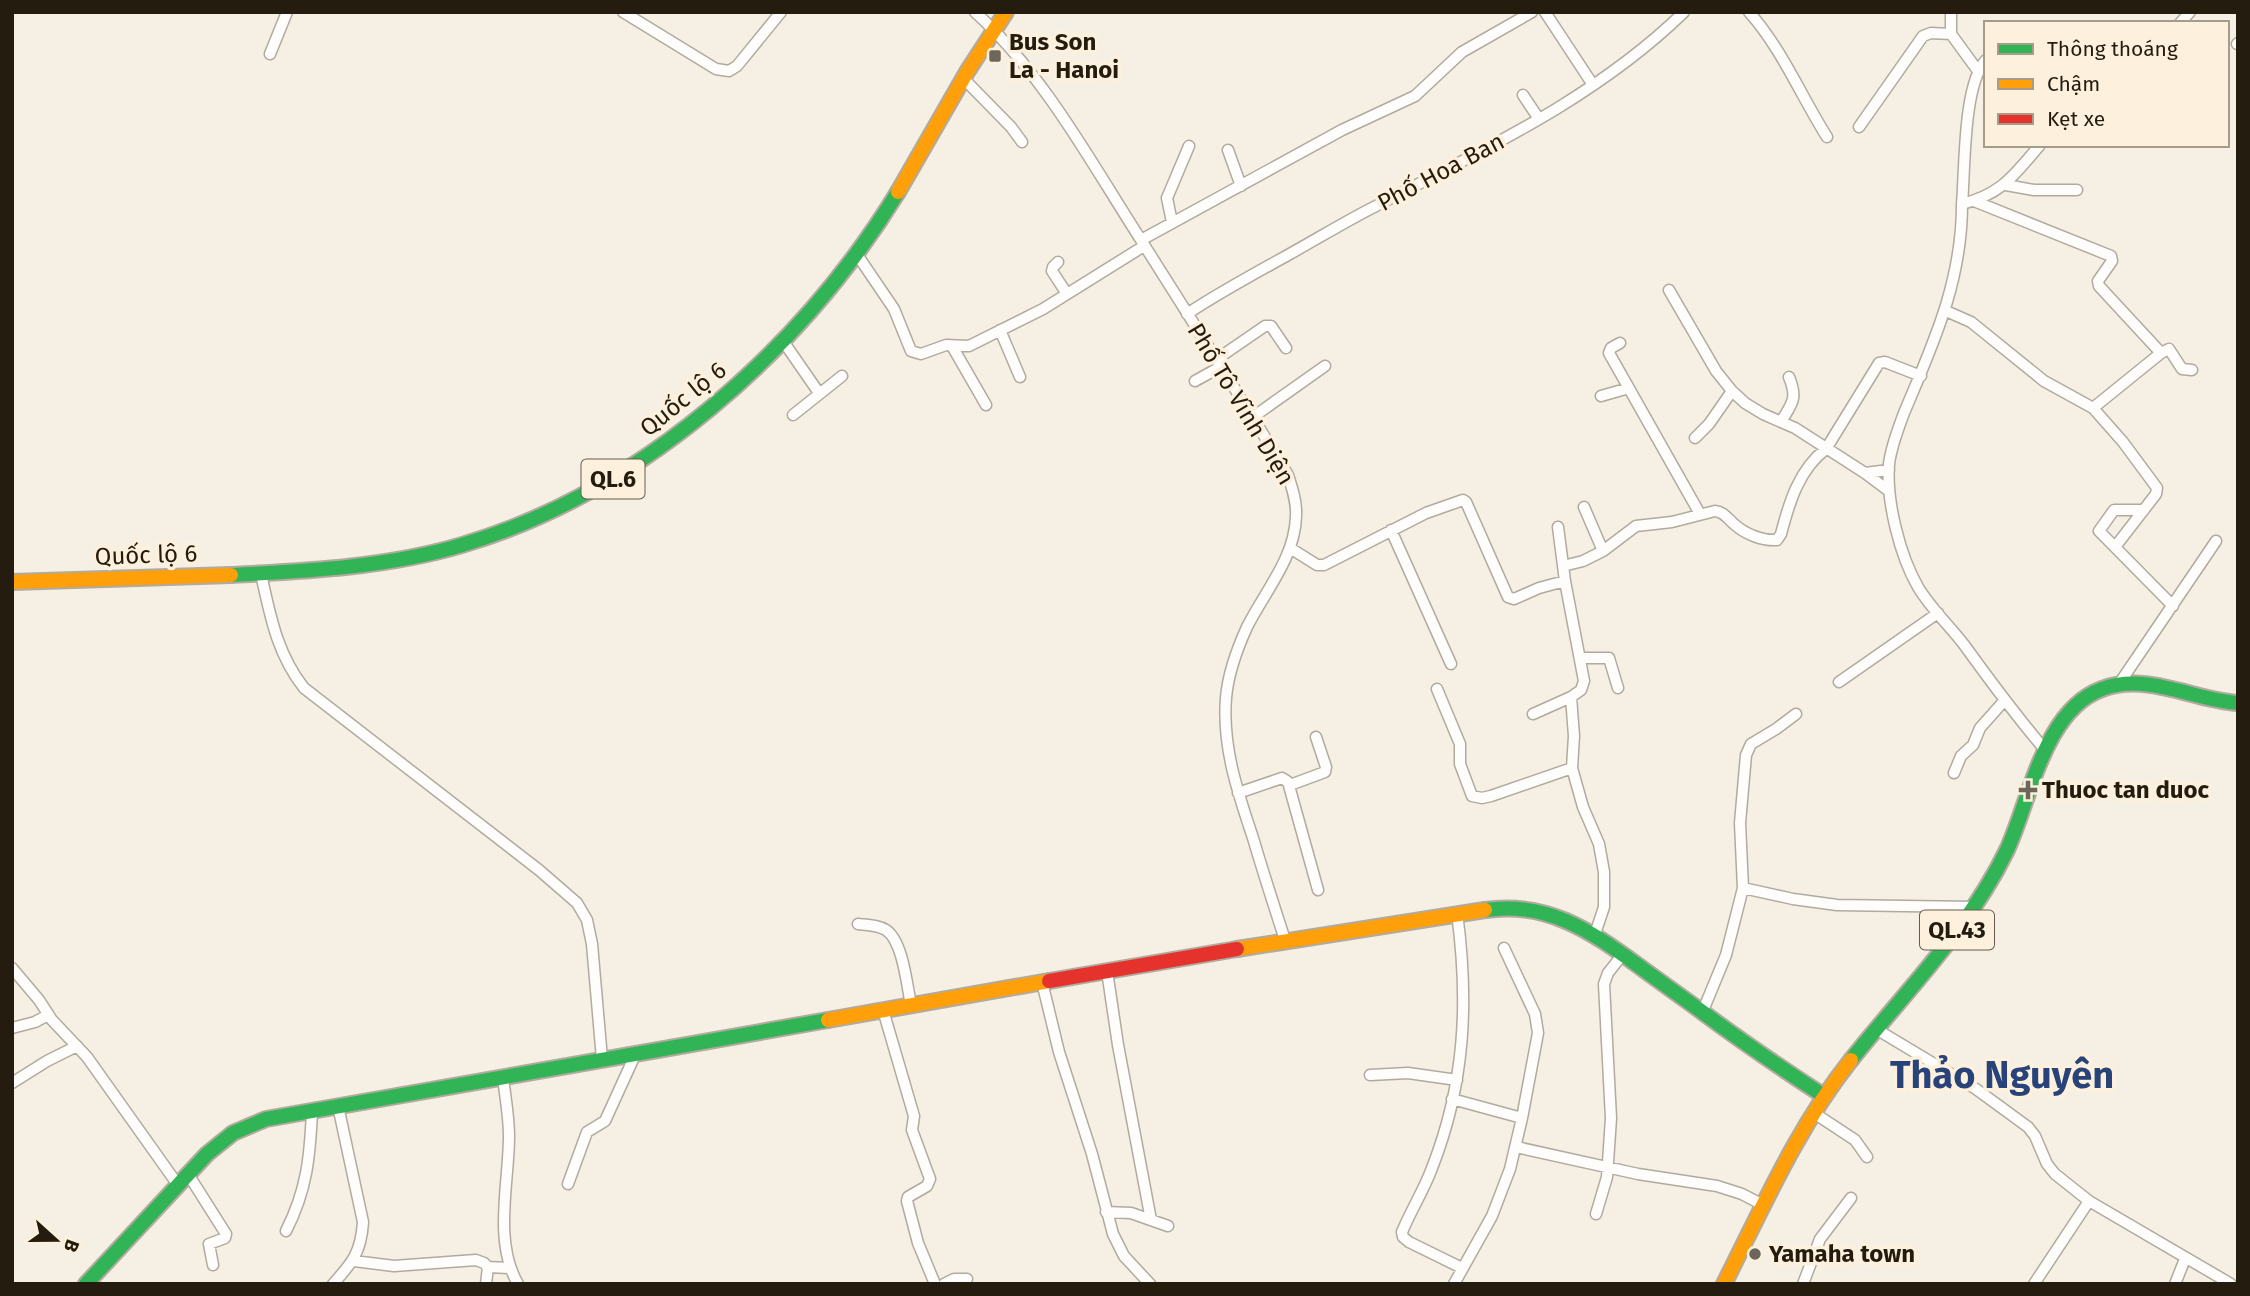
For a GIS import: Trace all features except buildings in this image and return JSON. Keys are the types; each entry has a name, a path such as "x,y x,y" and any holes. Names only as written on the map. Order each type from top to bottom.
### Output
{"main road":[{"name":"Quốc lộ 6","path":"12,582 261,574 361,565 462,545 537,517 611,480 643,460 715,406 783,341 856,253 920,155 1006,12"},
{"name":"QL.43","path":"1726,1283 1763,1205 1824,1096 1974,907 1989,884 2010,842 2046,751 2065,718 2078,703 2100,689 2119,684 2145,685 2238,703"},
{"path":"86,1284 207,1154 233,1133 266,1119 1285,940 1518,907 1572,922 1595,934 1702,1013 1824,1096"}],"street":[{"path":"270,54 287,12"},
{"path":"623,12 716,69 725,71 737,66 779,13"},
{"name":"Phố Tô Vĩnh Diện","path":"975,12 994,29 1073,131 1288,475 1297,514 1290,548 1248,626 1229,677 1225,726 1238,793 1285,940"},
{"path":"856,253 894,309 911,351 921,354 942,346 969,346 1043,309 1172,222 1342,130 1415,96 1462,52 1517,16 1532,12"},
{"path":"1545,12 1593,85"},
{"name":"Phố Hoa Ban","path":"1187,314 1374,207 1468,160 1539,119 1593,85 1645,47 1672,17 1684,12"},
{"path":"1749,12 1774,44 1827,137"},
{"path":"1951,12 1951,34 1978,71"},
{"path":"1859,127 1923,36 1931,33 1951,34"},
{"path":"1984,63 1978,71 1966,129 1958,261 1946,311 1898,430 1889,470 1889,491 1897,528 1911,573 1919,588 2004,701 2046,751"},
{"path":"964,79 1022,142"},
{"path":"1523,95 1539,119"},
{"path":"1172,222 1167,198 1189,146"},
{"path":"1962,204 2006,185 2038,147"},
{"path":"1227,150 1241,186"},
{"path":"2006,185 2034,190 2077,190"},
{"path":"1974,201 2110,255 2112,261 2098,281 2099,286 2161,353"},
{"path":"1058,262 1052,271 1067,294"},
{"path":"1669,290 1716,371 1745,403 1802,432 1889,491"},
{"path":"1946,311 1971,322 2045,381 2092,408 2123,442 2157,488 2156,494 2115,547"},
{"path":"1195,381 1265,327 1271,326 1274,329 1286,348"},
{"path":"1000,330 1020,377"},
{"path":"783,341 819,393"},
{"path":"1620,343 1611,348 1609,353 1700,514"},
{"path":"952,346 986,405"},
{"path":"2092,408 2169,349 2182,369 2192,370"},
{"path":"1563,566 1583,561 1603,551 1636,526 1672,522 1719,511 1747,533 1777,540 1805,471 1816,456 1826,449 1879,363 1885,362 1921,376"},
{"path":"1253,417 1325,366"},
{"path":"793,415 842,376"},
{"path":"1781,422 1794,398 1794,388 1789,377"},
{"path":"1601,396 1629,388"},
{"path":"1695,438 1709,424 1732,391"},
{"path":"1865,473 1889,470"},
{"path":"1290,548 1317,565 1324,565 1426,513 1463,500 1508,597 1514,599 1565,581"},
{"path":"1584,508 1603,551"},
{"path":"2144,510 2116,509 2099,531 2173,606"},
{"path":"1533,714 1571,697 1581,690 1584,681 1558,527"},
{"path":"1391,530 1451,664"},
{"path":"2119,684 2216,541"},
{"path":"261,574 280,648 286,663 304,688 539,870 577,903 587,920 592,944 602,1059"},
{"path":"1839,682 1938,613"},
{"path":"1580,658 1609,658 1618,688"},
{"path":"1437,689 1460,744 1460,764 1472,796 1491,796 1573,768"},
{"path":"1571,697 1573,768 1583,807 1599,844 1604,872 1604,907 1595,934"},
{"path":"1954,773 1961,756 1973,745 1980,728 2004,701"},
{"path":"1702,1013 1726,955 1743,888 1740,823 1746,755 1751,744 1796,714"},
{"path":"1290,785 1325,772 1326,767 1316,737"},
{"path":"1238,793 1282,778 1286,780 1290,785 1318,890"},
{"path":"1743,888 1837,905 1974,907"},
{"path":"1457,914 1464,967 1462,1055 1432,1170 1402,1232 1409,1242 1462,1268"},
{"path":"858,924 880,927 892,936 900,957 911,1005"},
{"path":"1454,1284 1492,1216 1506,1180 1516,1147 1538,1033 1535,1014 1504,948"},
{"path":"1595,1214 1608,1167 1610,1092 1604,984 1608,973 1623,954"},
{"path":"12,968 48,1015 93,1064 226,1234 225,1238 209,1244 213,1265"},
{"path":"1107,971 1151,1220"},
{"path":"1042,982 1059,1052 1092,1154 1117,1245 1150,1284"},
{"path":"883,1010 914,1116 912,1130 930,1179 928,1186 908,1197 906,1201 918,1243 935,1284"},
{"path":"12,1028 35,1023 48,1015"},
{"path":"1876,1029 1976,1089 2028,1127 2055,1174 2089,1201 2231,1284"},
{"path":"12,1083 77,1046"},
{"path":"568,1184 587,1132 606,1121 636,1053"},
{"path":"1370,1075 1408,1073 1457,1080"},
{"path":"503,1077 509,1134 505,1199 509,1268 518,1284"},
{"path":"1452,1099 1522,1118"},
{"path":"333,1284 354,1261 362,1240 363,1222 338,1107"},
{"path":"286,1231 306,1180 312,1111"},
{"path":"1814,1113 1855,1139 1867,1157"},
{"path":"1516,1147 1638,1174 1717,1186 1742,1194 1763,1205"},
{"path":"1803,1284 1820,1239 1851,1198"},
{"path":"2034,1284 2089,1201"},
{"path":"1106,1212 1131,1213 1168,1226"},
{"path":"2175,1284 2185,1259"},
{"path":"354,1261 394,1266 476,1260 488,1267 509,1268"},
{"path":"486,1284 488,1267"},
{"path":"944,1284 954,1279 967,1279"}],"traffic: fast":[{"path":"231,575 348,567 434,552 462,545 528,521 592,490 653,452 711,408 765,359 814,306 859,250 898,192"},
{"path":"1851,1060 1935,959 1992,879 2007,850 2041,759 2066,716 2082,700 2102,689 2136,684 2170,688 2238,703"},
{"path":"1485,910 1528,910 1547,914 1584,930 1824,1096"},
{"path":"86,1284 207,1154 233,1133 266,1119 828,1020"}],"traffic: slow":[{"path":"898,192 967,72 1006,12"},
{"path":"12,582 231,575"},
{"path":"1237,949 1485,910"},
{"path":"828,1020 1049,981"},
{"path":"1724,1284 1797,1140 1851,1060"}],"traffic: jam":[{"path":"1049,981 1237,949"}],"place":[{"name":"Bus Son La - Hanoi","path":"995,56"},
{"name":"Thuoc tan duoc","path":"2028,790"},
{"name":"Yamaha town","path":"1755,1254"}],"district":[{"name":"Thảo Nguyên","path":"2002,1075"}]}
